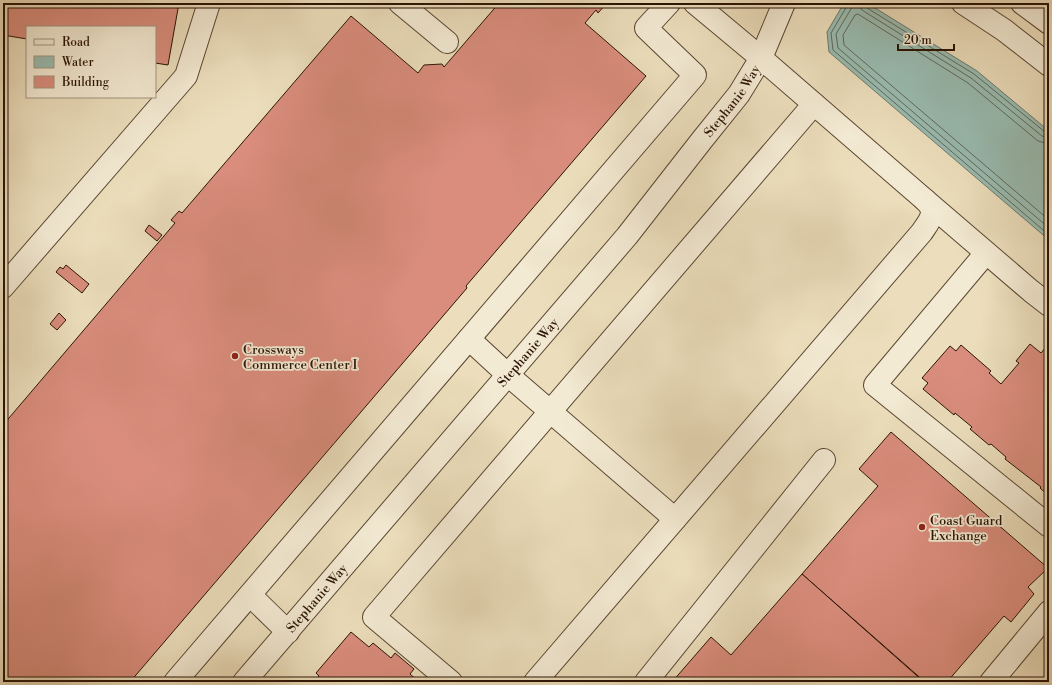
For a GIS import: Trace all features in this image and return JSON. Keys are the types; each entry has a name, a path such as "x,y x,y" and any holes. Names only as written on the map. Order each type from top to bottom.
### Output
{"street":[{"path":"3,287 186,76 209,3"},
{"path":"400,3 447,42"},
{"path":"175,682 695,75 646,28 669,3"},
{"path":"695,3 761,58 1048,307"},
{"name":"Stephanie Way","path":"244,682 626,236 740,94 761,58 784,3"},
{"path":"963,3 1004,30 1049,65"},
{"path":"1022,3 1049,23"},
{"path":"451,682 374,617 814,104"},
{"path":"535,682 922,232 930,220 932,212 930,205 925,200"},
{"path":"986,253 876,385 1049,526"},
{"path":"469,339 508,375 675,519"},
{"path":"646,682 824,460"},
{"path":"250,595 288,632"},
{"path":"991,682 1049,612"}],"water":[{"path":"844,3 867,3 977,71 1049,131 1049,240 829,52 827,32"}],"building":[{"path":"3,3 179,3 168,65 156,63 156,26 26,26 26,39 3,35"},
{"name":"Crossways Commerce Center I","path":"499,3 507,3 513,8 518,3 607,3 598,13 596,10 585,23 646,76 130,682 3,682 3,425 175,223 171,220 179,211 182,213 351,16 418,73 424,65 442,64 444,67"},
{"path":"149,225 162,235 157,241 145,231"},
{"path":"66,265 89,284 82,293 56,272 60,267 63,269"},
{"path":"59,313 66,320 57,330 50,324"},
{"path":"1030,344 1041,353 1046,347 1049,349 1049,412 1045,417 1049,420 1049,496 1040,488 1041,487 1005,459 1006,457 991,444 989,445 970,429 972,427 955,413 954,415 923,389 928,383 922,378 950,346 956,351 961,345 991,371 989,373 1001,384 1019,363 1016,361"},
{"name":"Coast Guard Exchange","path":"891,432 1048,568 1028,587 1034,594 1011,622 1004,616 947,682 925,682 802,574 878,486 859,469"},
{"path":"802,574 924,682 672,682 711,637 731,655"},
{"path":"351,632 369,647 373,643 391,658 395,653 414,669 410,674 419,682 314,682 319,676 316,673"}],"place":[{"name":"Crossways Commerce Center I","path":"235,356"},
{"name":"Coast Guard Exchange","path":"922,527"}]}
